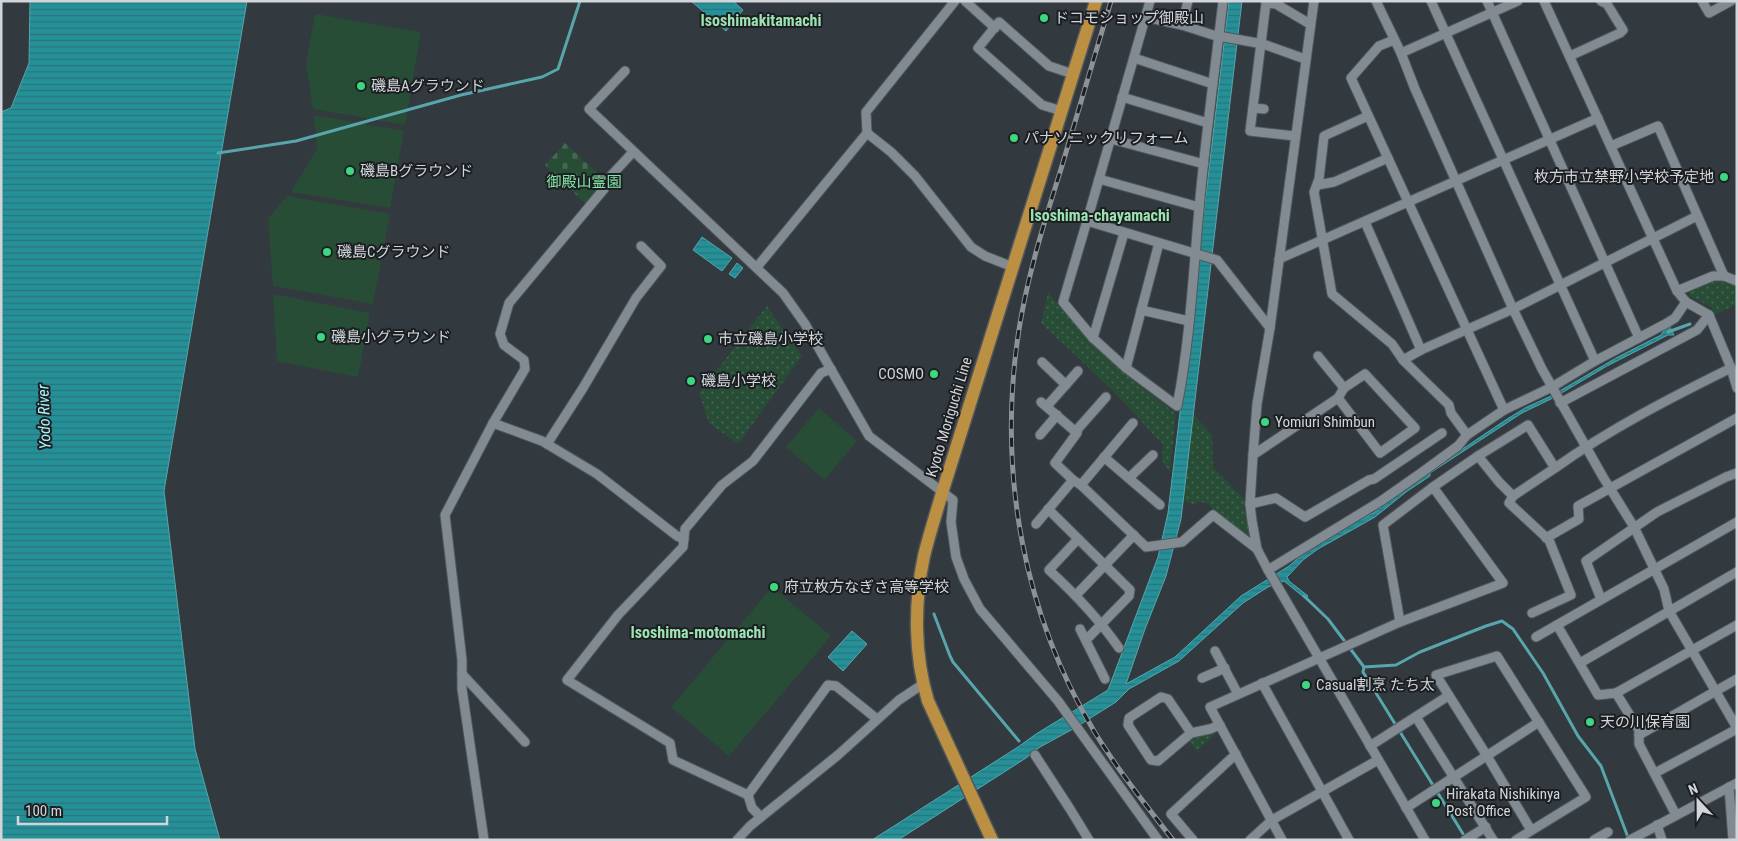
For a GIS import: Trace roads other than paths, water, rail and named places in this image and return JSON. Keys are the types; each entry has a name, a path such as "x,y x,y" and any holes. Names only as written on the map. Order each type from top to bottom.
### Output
{"main road":[{"name":"Kyoto Moriguchi Line","path":"992,840 928,701 923,684 917,623 917,600 924,557 942,493 1096,1"}],"street":[{"path":"757,267 867,133 866,112 955,1"},
{"path":"965,1 995,28"},
{"path":"1150,1 1088,221 1063,302 1093,338 1126,368 1177,406 1189,321 1199,207 1213,84 1221,36 1223,1"},
{"path":"1182,25 1188,1"},
{"path":"1314,1 1270,328 1257,404 1250,504 1257,549 1425,840"},
{"path":"1376,1 1401,53 1513,309 1560,403 1634,527 1664,589 1669,611 1737,728 1655,773"},
{"path":"1431,1 1594,361"},
{"path":"1487,1 1639,338"},
{"path":"1401,53 1518,1"},
{"path":"1544,1 1677,292 1686,302 1709,315 1731,368 1737,388"},
{"path":"1570,56 1623,30 1607,4 1601,1"},
{"path":"1702,1 1709,13 1731,1"},
{"path":"1295,136 1250,131 1266,2 1276,4 1310,24"},
{"path":"1145,17 1182,25 1213,35 1260,43 1305,58"},
{"path":"1062,111 1042,105 978,48 999,22 1050,66 1073,74"},
{"path":"1394,40 1379,46 1351,78 1504,410"},
{"path":"1134,58 1213,84"},
{"path":"625,70 589,109 783,293 805,324 869,436 953,502 951,522 956,557 964,579 980,609 1058,701 1158,840"},
{"path":"1122,97 1208,124"},
{"path":"1253,108 1264,109"},
{"path":"1368,116 1324,136 1317,186 1314,192 1332,294 1392,344 1403,360 1449,405 1451,413 1467,435"},
{"path":"1279,259 1598,118"},
{"path":"1611,146 1658,126 1724,276"},
{"path":"867,133 891,152 915,176 971,247 985,256 1013,267"},
{"path":"1111,139 1204,164"},
{"path":"484,840 462,689 445,514 492,423 524,369 524,360 504,345 500,334 509,303 604,189 607,180 634,152"},
{"path":"1317,186 1334,182 1388,158"},
{"path":"1099,179 1199,207"},
{"path":"1403,360 1605,264 1697,216"},
{"path":"1088,221 1217,260 1270,328"},
{"path":"1365,222 1421,350"},
{"path":"1093,338 1124,233"},
{"path":"1126,368 1159,244"},
{"path":"547,444 583,388 636,298 661,266 641,246"},
{"path":"1677,292 1713,276 1724,276 1737,281"},
{"path":"1268,570 1381,501 1421,474 1458,446 1467,435 1504,410 1552,387 1594,361 1675,318 1686,302"},
{"path":"1141,310 1189,321"},
{"path":"1560,403 1698,330 1709,315"},
{"path":"1318,356 1344,388"},
{"path":"1042,362 1066,385"},
{"path":"1532,613 1571,595 1549,540 1509,502 1513,496 1586,446 1666,401 1731,368"},
{"path":"761,817 752,808 748,795 673,760 670,743 566,680 618,615 682,547 684,530 722,485 753,461 821,372 831,370"},
{"path":"1075,432 1044,404 1066,385 1078,371"},
{"path":"1253,456 1338,398 1344,388 1365,374 1415,428 1380,453 1338,398"},
{"path":"1106,397 1075,432 1077,433 1055,463 1146,547 1182,542 1213,515 1257,549"},
{"path":"1040,435 1057,415"},
{"path":"1546,538 1579,519 1578,506 1737,418"},
{"path":"492,423 547,444 597,474 677,536 684,539"},
{"path":"1036,524 1048,510 1104,457 1132,423"},
{"path":"1400,622 1382,525 1478,456 1528,425 1555,468"},
{"path":"1250,504 1276,498 1305,517 1369,480 1374,479 1442,433"},
{"path":"1129,478 1153,455"},
{"path":"1478,456 1513,496"},
{"path":"1104,457 1160,505"},
{"path":"1601,599 1586,561 1657,512 1726,476 1737,473"},
{"path":"1282,840 1210,707 1400,622 1503,583 1433,487"},
{"path":"1048,510 1130,590 1129,596 1086,640"},
{"path":"1536,637 1737,522"},
{"path":"1076,595 1134,535"},
{"path":"1078,539 1049,570 1076,595 1102,624 1119,648"},
{"path":"1580,663 1737,572"},
{"path":"1557,624 1598,695 1616,693 1737,625"},
{"path":"1080,629 1105,679"},
{"path":"1215,651 1238,694"},
{"path":"1516,840 1586,797 1497,656 1436,676 1531,830"},
{"path":"1202,678 1225,668"},
{"path":"462,674 525,742"},
{"path":"1639,735 1737,679"},
{"path":"1262,683 1349,840"},
{"path":"737,840 750,826 838,755 876,719 899,700 923,684"},
{"path":"748,795 828,685 836,686 876,719"},
{"path":"1616,693 1639,730 1639,744 1676,815"},
{"path":"1370,746 1448,696"},
{"path":"1192,733 1168,698 1161,697 1129,718 1128,725 1151,760 1158,761 1192,733 1220,725"},
{"path":"1416,717 1494,840"},
{"path":"1406,808 1539,722"},
{"path":"1193,840 1172,814 1236,754"},
{"path":"1034,755 1089,840"},
{"path":"1250,840 1272,820 1378,760"},
{"path":"1631,839 1733,785 1733,840"},
{"path":"1658,825 1662,840"},
{"path":"1467,839 1486,827"},
{"path":"1594,840 1608,832"}],"water":[{"name":"Yodo River","path":"30,1 247,1 164,491 195,749 220,840 1,840 1,112 11,108 29,63"},
{"path":"691,1 733,1 743,10 726,31"},
{"path":"1229,1 1242,1 1181,519 1166,576 1126,684 1175,657 1241,596 1289,566 1338,531 1375,512 1399,492 1504,421 1661,335 1664,330 1670,327 1674,335 1668,335 1607,366 1553,398 1522,413 1430,473 1430,476 1406,492 1375,517 1318,549 1303,560 1287,577 1289,581 1308,596 1306,599 1284,581 1268,587 1243,603 1179,661 1129,689 1116,702 1040,747 1026,758 898,840 872,840 1108,690 1158,557 1168,513"},
{"path":"702,237 732,258 722,271 693,250"},
{"path":"737,263 743,268 735,278 729,274"},
{"path":"852,631 867,644 843,671 828,657"}],"waterway":[{"path":"218,153 296,141 461,95 542,77 558,69 580,1"},
{"path":"1668,332 1690,324"},
{"path":"1304,596 1328,619 1364,667 1396,665 1420,652 1502,621 1513,629 1543,673 1578,736 1601,766 1629,840"},
{"path":"934,614 953,662 1019,741"},
{"path":"1364,667 1363,672 1465,837"}],"railway":[{"path":"1111,1 1041,233 1020,321 1012,393 1012,444 1015,494 1034,592 1050,640 1070,686 1094,731 1112,759 1173,840"}],"place":[{"name":"ドコモショップ御殿山","path":"1044,18"},
{"name":"磯島Aグラウンド","path":"361,86"},
{"name":"パナソニックリフォーム","path":"1014,138"},
{"name":"磯島Bグラウンド","path":"350,171"},
{"name":"枚方市立禁野小学校予定地","path":"1724,177"},
{"name":"磯島Cグラウンド","path":"327,252"},
{"name":"磯島小グラウンド","path":"321,337"},
{"name":"市立磯島小学校","path":"708,339"},
{"name":"COSMO","path":"934,374"},
{"name":"磯島小学校","path":"691,381"},
{"name":"Yomiuri Shimbun","path":"1265,422"},
{"name":"府立枚方なぎさ高等学校","path":"774,587"},
{"name":"Casual割烹 たち太","path":"1306,685"},
{"name":"天の川保育園","path":"1590,722"},
{"name":"Hirakata Nishikinya Post Office","path":"1436,803"}],"district":[{"name":"Isoshimakitamachi","path":"761,20"},
{"name":"Isoshima-chayamachi","path":"1100,215"},
{"name":"Isoshima-motomachi","path":"698,632"}],"park label":[{"name":"御殿山霊園","path":"584,182"}]}
